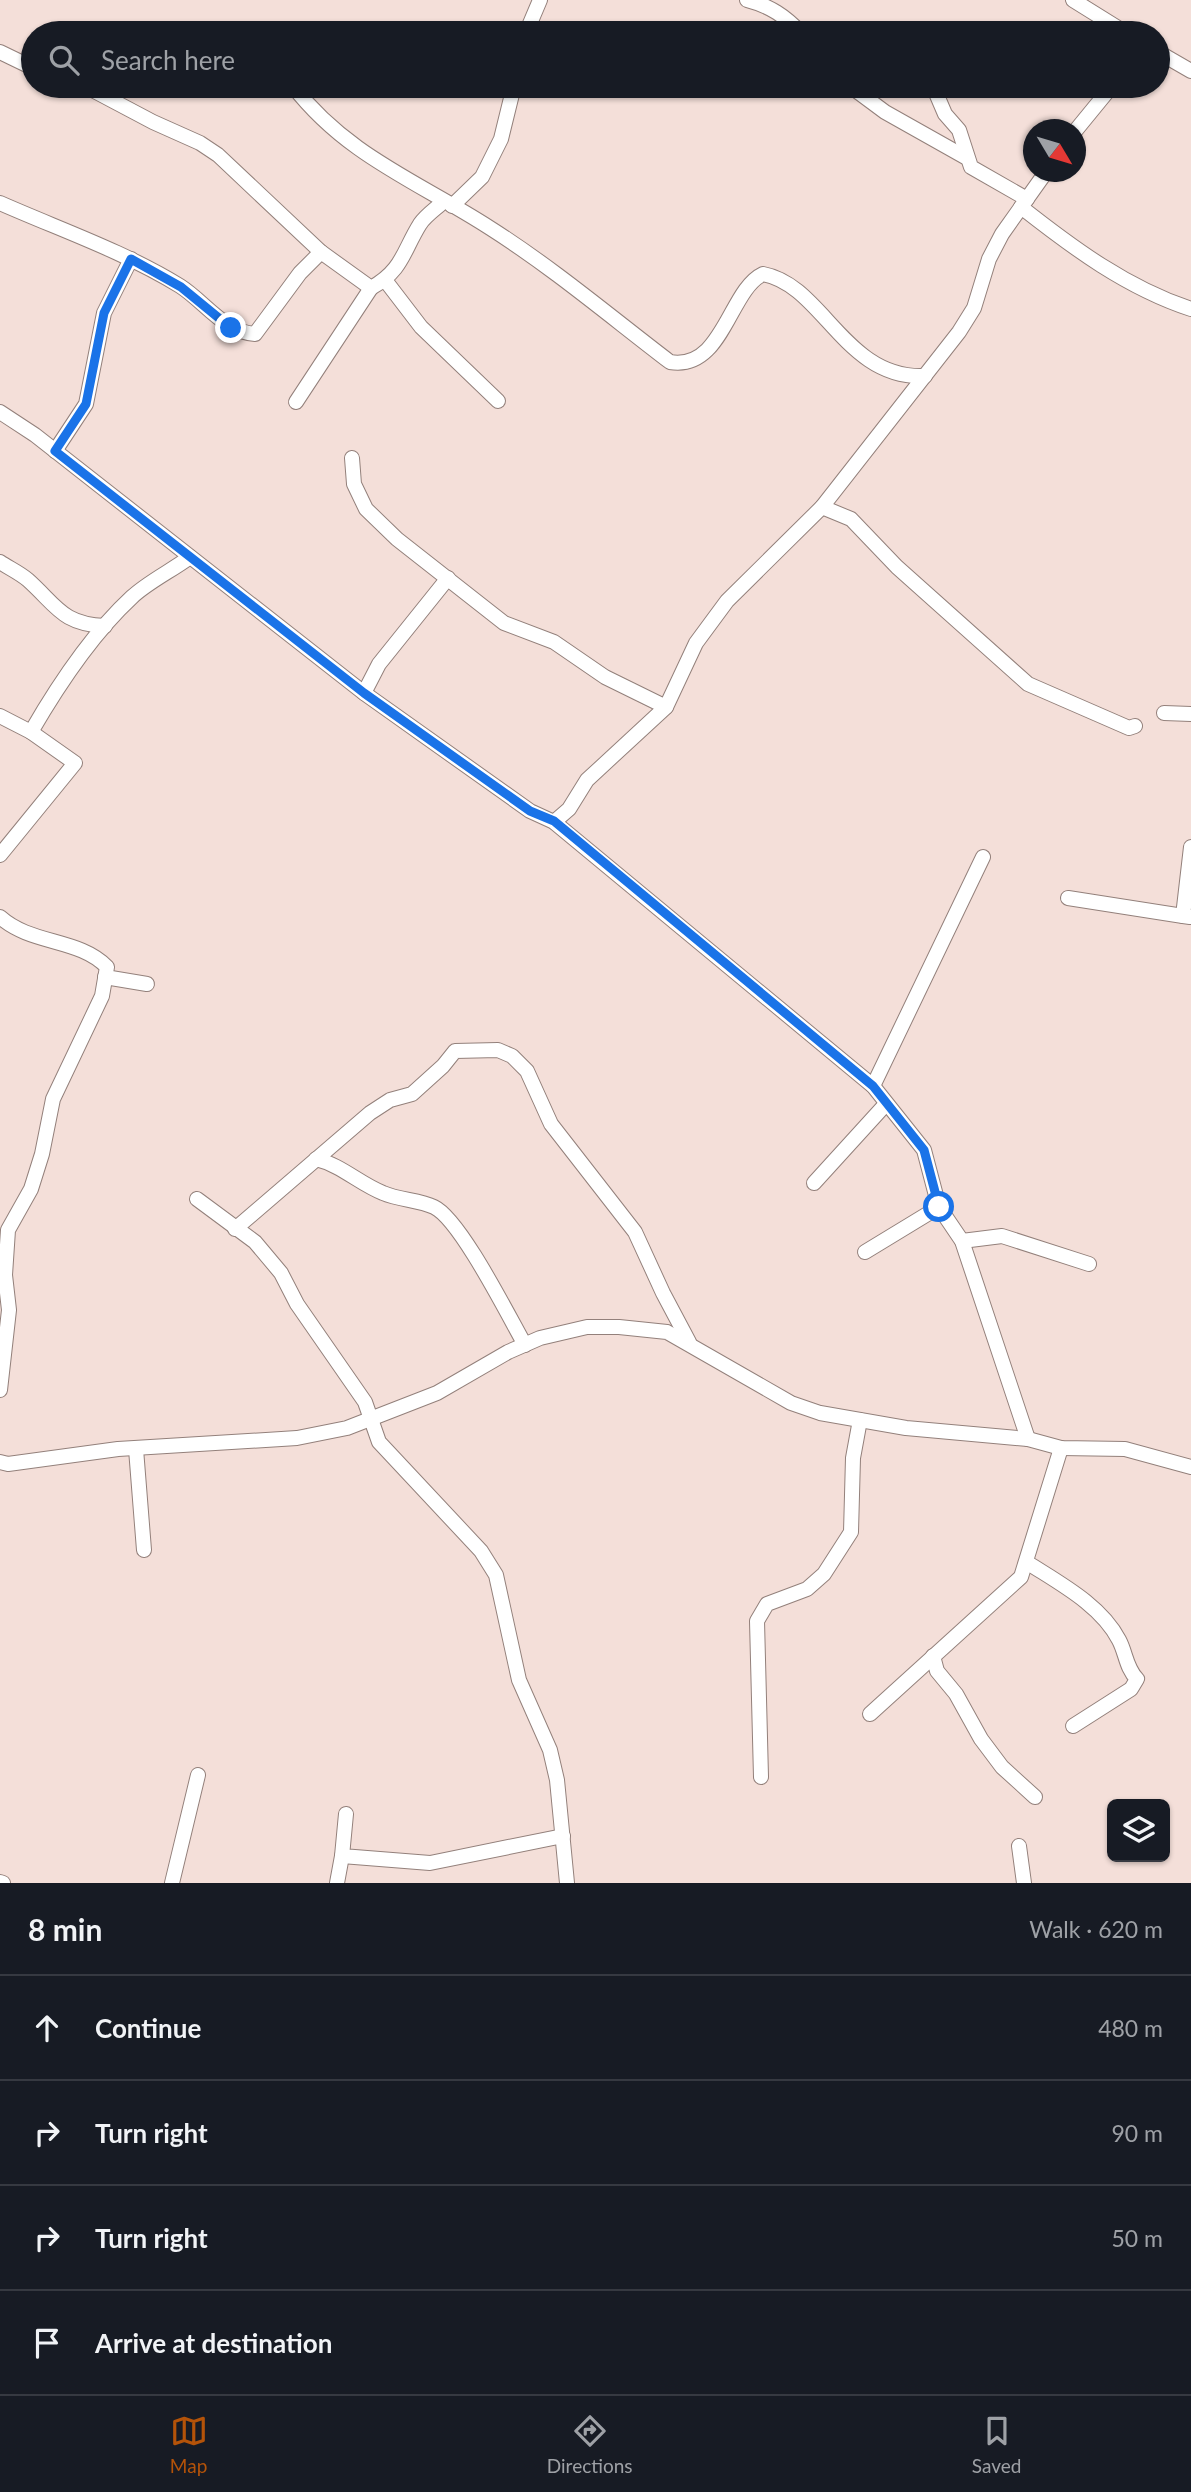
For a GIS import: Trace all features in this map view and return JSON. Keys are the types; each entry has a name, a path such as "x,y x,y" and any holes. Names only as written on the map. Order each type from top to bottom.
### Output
{"street":[{"path":"531,21 540,0"},
{"path":"747,0 766,5 790,21"},
{"path":"1073,0 1107,21"},
{"path":"0,52 21,62"},
{"path":"1170,59 1191,71"},
{"path":"108,98 200,143 218,155 321,252 371,288"},
{"path":"303,98 341,137 389,171 501,235 670,362 682,364 696,358 712,343 733,316 747,288 763,274 775,276 793,287 842,339 893,374 925,376"},
{"path":"296,402 371,288 385,280 404,259 421,222 482,177 501,139 511,98"},
{"path":"866,98 885,113 965,157"},
{"path":"938,98 945,114 960,130 965,157 971,167 1024,203 1068,244 1121,278 1191,309"},
{"path":"1085,119 1102,98"},
{"path":"554,821 569,809 587,780 666,707 696,643 727,601 822,507 925,376 974,308 989,259 1039,182"},
{"path":"0,203 131,259 181,287 231,328 255,334 300,273 321,252"},
{"path":"55,451 86,404 104,313 131,259"},
{"path":"385,280 421,327 498,401"},
{"path":"0,412 55,451 364,693 530,811 554,821 873,1086 924,1150 939,1207 962,1241 1028,1439"},
{"path":"352,458 354,484 366,509 397,540 504,623 554,642 605,677 666,707"},
{"path":"822,507 851,519 897,567 1028,684 1129,728 1135,726"},
{"path":"31,732 50,698 105,625 133,596 190,557"},
{"path":"0,562 27,579 55,608 82,625 105,625"},
{"path":"364,693 379,664 448,578"},
{"path":"1164,713 1191,714"},
{"path":"0,716 31,732 75,763 0,855"},
{"path":"1068,898 1187,916 1191,847"},
{"path":"873,1086 984,857"},
{"path":"0,917 13,929 39,940 95,955 107,967 102,996 52,1099 42,1154 31,1189 8,1230 5,1275 9,1310 0,1390"},
{"path":"105,977 147,984"},
{"path":"235,1229 370,1113 390,1100 412,1094 443,1066 454,1051 498,1050 512,1056 527,1070 551,1124 635,1231 689,1342"},
{"path":"814,1183 886,1105"},
{"path":"316,1160 337,1167 383,1193 436,1208 458,1233 483,1270 525,1345"},
{"path":"197,1199 255,1242 281,1273 297,1304 365,1402 379,1442 481,1551 496,1575 519,1680 550,1749 567,1883"},
{"path":"864,1252 939,1207"},
{"path":"962,1241 1002,1236 1089,1264"},
{"path":"0,1462 136,1449 164,1449 211,1441 298,1438 373,1419 437,1393 525,1345 587,1327 667,1332 689,1342 791,1403 820,1413 906,1428 1028,1439 1062,1448 1125,1449 1191,1467"},
{"path":"761,1777 757,1620 767,1604 807,1589 824,1574 851,1532 853,1458 860,1420"},
{"path":"870,1714 1021,1577 1028,1563 1062,1448"},
{"path":"136,1449 144,1550"},
{"path":"1028,1563 1071,1591 1097,1613 1119,1639 1131,1672 1137,1679 1131,1689 1073,1726"},
{"path":"933,1656 937,1671 981,1739 1002,1767 1035,1797"},
{"path":"172,1883 198,1775"},
{"path":"337,1883 346,1814"},
{"path":"342,1856 430,1863 563,1836"},
{"path":"1019,1846 1024,1883"}],"route":[{"path":"231,328 181,287 131,259 104,313 92,362 86,404 55,451 364,693 530,811 554,821 873,1086 924,1150 939,1207"}]}
